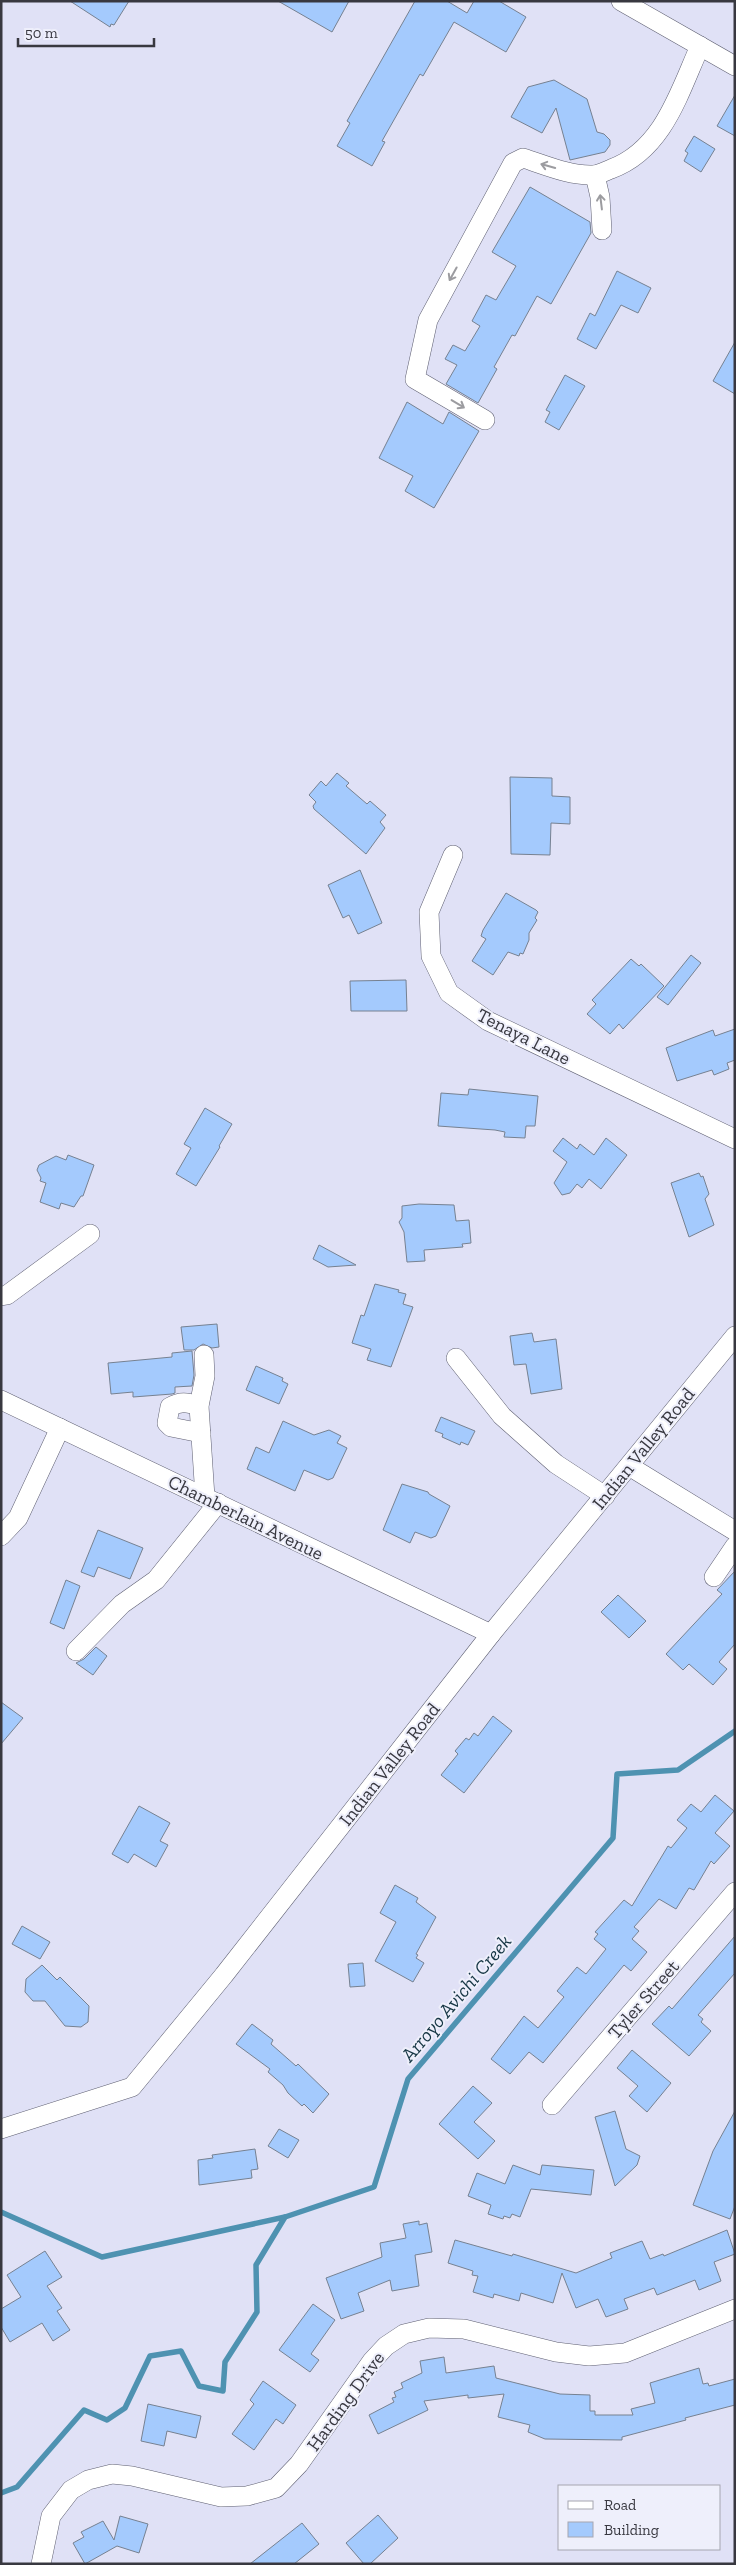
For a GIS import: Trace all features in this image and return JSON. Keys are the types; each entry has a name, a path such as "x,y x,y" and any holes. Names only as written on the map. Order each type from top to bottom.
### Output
{"street":[{"path":"621,1 735,66"},
{"path":"485,420 415,379 428,320 513,163 523,158 575,174 595,175 618,167 650,145 661,130 700,46"},
{"path":"595,175 600,197 602,230"},
{"name":"Tenaya Lane","path":"453,855 428,912 431,956 449,993 488,1021 735,1139"},
{"path":"1,1296 7,1295 90,1234"},
{"name":"Indian Valley Road","path":"1,2129 132,2087 230,1968 491,1634 735,1336"},
{"path":"76,1651 122,1604 156,1580 212,1500 201,1432 199,1406 205,1376 204,1355"},
{"path":"456,1358 502,1416 556,1464 605,1496"},
{"name":"Chamberlain Avenue","path":"1,1400 491,1634"},
{"path":"199,1406 188,1402 177,1403 170,1408 167,1422 172,1427 201,1432"},
{"path":"1,1536 18,1518 60,1428"},
{"path":"629,1466 735,1531"},
{"path":"714,1577 735,1546"},
{"name":"Tyler Street","path":"552,2105 735,1892"},
{"name":"Harding Drive","path":"41,2564 51,2516 71,2490 88,2480 112,2474 132,2476 221,2497 247,2496 276,2488 299,2464 372,2361 386,2346 404,2334 429,2328 464,2329 556,2352 598,2355 625,2353 735,2309"}],"building":[{"path":"70,1 129,1 114,25 111,24 110,27"},
{"path":"278,1 349,1 332,32"},
{"path":"415,1 447,1 467,13 474,1 499,1 526,17 506,52 454,22 423,76 420,74 382,141 385,142 372,166 337,146 350,123 347,121"},
{"path":"554,80 587,99 597,132 604,134 610,140 610,145 605,152 570,160 556,108 542,133 511,117 528,87"},
{"path":"735,95 735,136 717,126"},
{"path":"694,136 715,149 701,172 684,161 688,153 685,151"},
{"path":"530,187 590,222 591,233 551,304 537,296 515,336 512,335 494,367 497,369 478,403 446,384 457,365 445,359 453,345 465,351 480,326 472,321 486,295 496,300 516,266 492,252"},
{"path":"617,271 651,288 638,313 621,305 596,349 577,339 590,313 595,316"},
{"path":"735,342 735,394 713,381"},
{"path":"565,375 585,386 559,430 545,422 550,412 546,410"},
{"path":"407,402 443,424 449,412 479,431 434,508 405,491 413,476 379,458"},
{"path":"337,773 349,783 346,786 367,804 370,801 386,815 380,822 385,828 366,854 314,809 313,806 316,802 309,795 321,781 326,786"},
{"path":"510,777 552,778 552,796 570,797 570,824 551,823 550,855 511,854"},
{"path":"360,870 382,923 358,934 349,915 343,918 328,885"},
{"path":"506,893 536,910 538,912 535,918 537,920 529,933 529,940 523,954 520,953 519,956 508,952 493,975 472,961 486,939 481,936 483,930"},
{"path":"691,955 701,963 668,1005 657,997"},
{"path":"631,959 639,966 641,964 664,986 623,1029 619,1024 610,1034 587,1014 596,1004 592,1000"},
{"path":"406,980 407,1011 351,1011 350,981"},
{"path":"735,1029 735,1060 727,1063 729,1069 714,1075 712,1070 677,1081 666,1048 713,1030 715,1036"},
{"path":"469,1089 538,1096 535,1126 526,1126 525,1138 504,1137 505,1132 495,1130 438,1126 441,1093 468,1095"},
{"path":"205,1108 232,1124 196,1186 176,1174 191,1148 184,1144"},
{"path":"563,1138 577,1149 580,1144 594,1155 606,1138 627,1155 601,1189 589,1179 582,1188 577,1184 570,1193 562,1195 554,1183 567,1162 553,1151"},
{"path":"68,1155 94,1165 83,1196 81,1196 74,1207 61,1203 59,1209 40,1202 46,1183 40,1181 41,1178 37,1170 39,1165 56,1156 66,1160"},
{"path":"699,1173 701,1177 703,1176 709,1194 705,1199 714,1225 689,1237 671,1183"},
{"path":"419,1204 454,1205 456,1221 469,1220 471,1243 462,1244 463,1247 424,1250 425,1261 407,1262 404,1232 399,1222 402,1218 402,1206"},
{"path":"319,1245 356,1265 328,1267 313,1259"},
{"path":"375,1284 399,1290 398,1292 406,1294 403,1304 413,1307 391,1367 367,1360 371,1349 352,1343 361,1315 364,1316"},
{"path":"217,1324 219,1347 212,1348 203,1344 194,1350 184,1350 181,1327"},
{"path":"532,1333 534,1342 556,1339 562,1389 531,1394 526,1364 514,1365 510,1336"},
{"path":"192,1351 194,1375 192,1386 175,1387 175,1393 172,1394 133,1397 133,1392 111,1394 108,1363 172,1357 172,1353"},
{"path":"256,1366 283,1378 282,1381 288,1384 279,1404 246,1390"},
{"path":"441,1417 475,1431 468,1445 461,1442 460,1445 442,1437 443,1434 435,1431"},
{"path":"283,1421 314,1435 329,1430 341,1436 337,1443 347,1448 333,1478 328,1480 304,1470 295,1491 247,1469 256,1447 269,1453"},
{"path":"402,1484 428,1492 450,1506 436,1536 431,1538 415,1532 410,1543 383,1530"},
{"path":"98,1530 143,1548 130,1579 98,1567 94,1577 81,1572"},
{"path":"735,1571 735,1644 719,1662 727,1669 713,1685 689,1664 683,1670 666,1654 722,1594 717,1590"},
{"path":"66,1580 80,1586 64,1629 50,1623"},
{"path":"618,1595 646,1621 629,1638 601,1612"},
{"path":"96,1647 107,1656 93,1675 76,1663 84,1659"},
{"path":"1,1702 23,1718 1,1744"},
{"path":"493,1716 512,1731 464,1793 441,1775 458,1754 455,1751 466,1738 469,1740 474,1733 478,1736"},
{"path":"715,1795 734,1811 715,1833 730,1846 714,1864 711,1861 694,1890 689,1888 676,1909 659,1899 634,1927 639,1931 632,1939 647,1952 631,1971 624,1965 543,2063 529,2052 510,2074 491,2059 524,2016 538,2028 564,1997 557,1991 577,1967 586,1974 606,1949 594,1939 598,1934 595,1932 624,1900 632,1906 668,1846 671,1848 687,1828 677,1820 691,1804 701,1812"},
{"path":"139,1806 170,1823 160,1841 168,1845 156,1867 134,1854 128,1863 112,1854"},
{"path":"395,1885 418,1898 416,1902 436,1917 416,1954 418,1955 416,1958 424,1963 413,1982 375,1961 396,1922 380,1913"},
{"path":"22,1926 50,1942 40,1959 12,1944"},
{"path":"735,1936 735,1973 698,2015 703,2019 701,2022 711,2031 689,2056 652,2024 669,2006 672,2009"},
{"path":"363,1963 365,1986 350,1987 348,1964"},
{"path":"42,1965 57,1980 60,1977 89,2006 88,2022 81,2027 65,2026 45,2001 33,2001 25,1992 26,1979"},
{"path":"252,2024 273,2040 271,2044 296,2066 298,2064 329,2094 313,2113 288,2093 283,2085 268,2072 270,2069 236,2044"},
{"path":"632,2050 671,2083 647,2112 629,2096 638,2086 617,2068"},
{"path":"473,2086 492,2103 474,2122 495,2141 478,2159 439,2124"},
{"path":"615,2111 626,2149 640,2156 637,2165 615,2186 595,2117"},
{"path":"735,2111 735,2206 730,2219 693,2205 713,2151"},
{"path":"279,2129 299,2140 288,2158 268,2146"},
{"path":"255,2149 258,2169 251,2170 252,2178 199,2185 198,2160 213,2158 212,2155"},
{"path":"513,2165 540,2175 542,2165 594,2170 591,2195 531,2189 520,2217 512,2214 510,2218 504,2216 503,2219 488,2214 491,2205 468,2196 477,2173 505,2184"},
{"path":"419,2221 419,2225 427,2223 432,2252 415,2255 419,2286 392,2291 390,2280 358,2293 364,2311 341,2319 326,2278 382,2257 380,2243 406,2238 403,2224"},
{"path":"727,2230 735,2254 714,2262 721,2281 699,2290 695,2280 657,2295 654,2288 624,2299 628,2309 606,2317 598,2299 576,2308 562,2273 553,2303 521,2293 519,2301 494,2294 493,2298 473,2292 478,2276 472,2275 473,2271 448,2263 455,2240 512,2256 513,2254 576,2273 612,2258 610,2253 642,2241 650,2259 663,2254 664,2256"},
{"path":"45,2251 62,2277 47,2286 62,2308 57,2311 70,2330 53,2341 42,2323 10,2342 1,2327 1,2309 21,2297 7,2275"},
{"path":"313,2304 335,2320 311,2354 319,2360 310,2372 279,2350"},
{"path":"444,2357 446,2373 494,2366 496,2378 560,2394 590,2395 590,2411 595,2411 595,2415 633,2415 631,2409 655,2403 650,2383 699,2368 703,2384 708,2383 709,2386 735,2379 735,2405 622,2437 622,2440 545,2439 528,2432 530,2425 498,2417 504,2394 468,2398 468,2395 424,2401 428,2410 378,2434 369,2415 394,2402 392,2398 396,2397 394,2392 403,2388 401,2383 422,2373 420,2361"},
{"path":"263,2381 296,2405 283,2424 276,2419 254,2450 232,2434 254,2404 250,2400"},
{"path":"148,2404 201,2416 196,2438 167,2431 164,2446 141,2441"},
{"path":"378,2515 398,2538 370,2564 364,2564 346,2543"},
{"path":"120,2516 148,2524 139,2553 117,2546 85,2564 73,2543 84,2537 81,2532 103,2521 114,2540"},
{"path":"302,2523 319,2544 294,2564 250,2564"}],"waterway":[{"name":"Arroyo Avichi Creek","path":"1,2493 17,2487 84,2410 107,2420 125,2408 150,2356 181,2351 199,2386 223,2391 225,2362 257,2312 256,2265 285,2217 374,2187 408,2079 613,1838 617,1774 678,1770 735,1731"},
{"path":"1,2212 102,2257 285,2217"}]}
